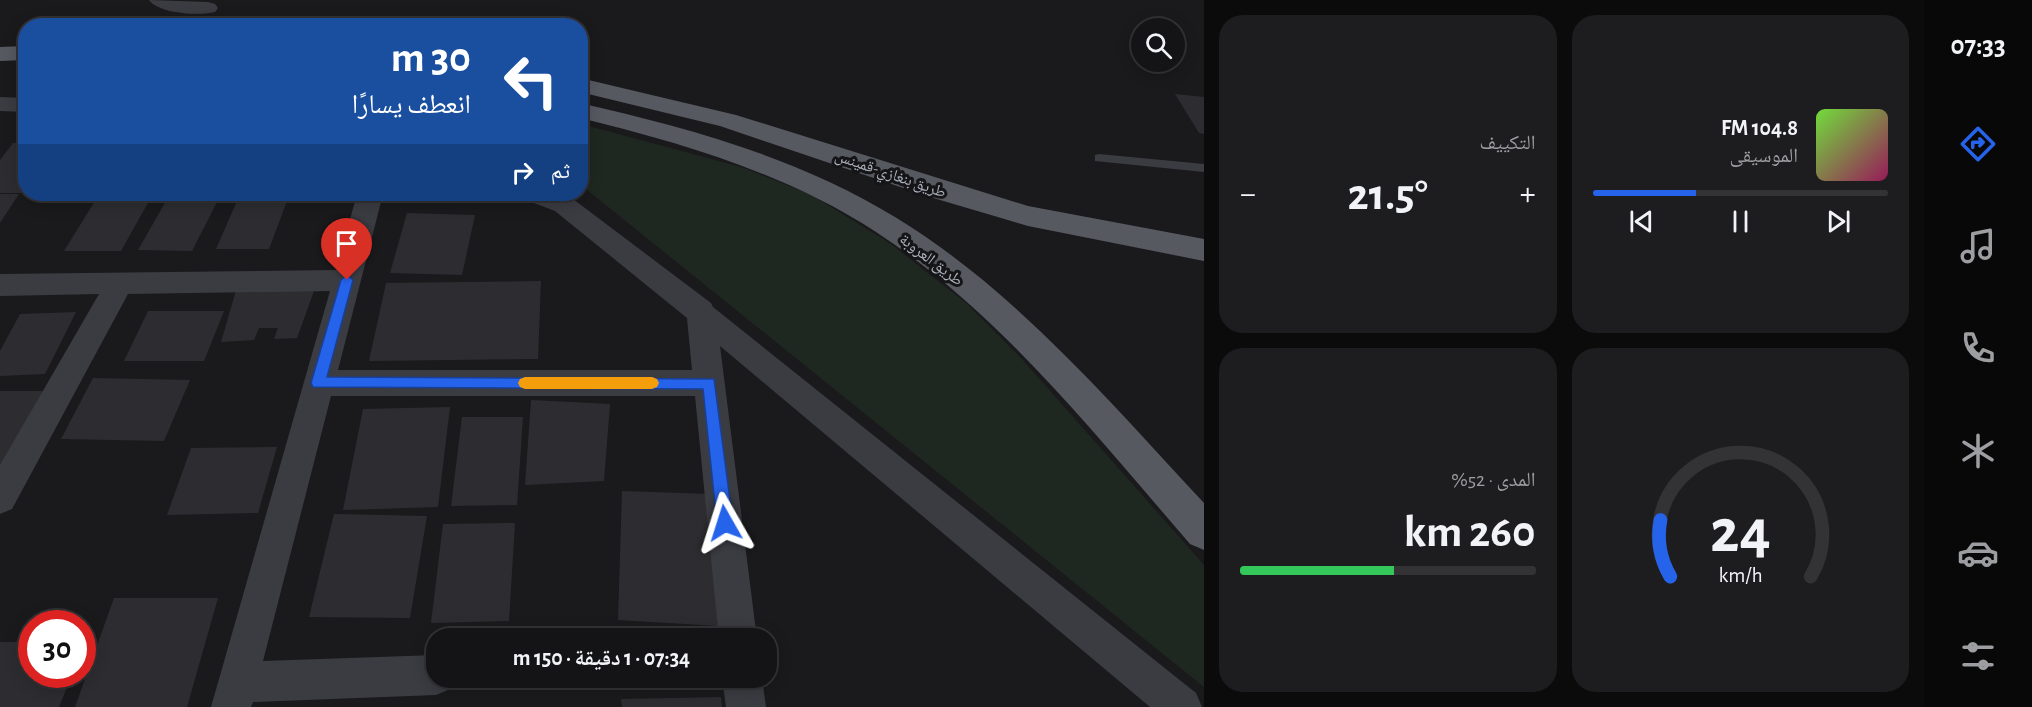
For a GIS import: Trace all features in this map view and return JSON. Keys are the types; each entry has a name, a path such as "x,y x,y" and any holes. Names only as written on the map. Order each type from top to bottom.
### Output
{"main road":[{"path":"0,54 18,53"},
{"path":"0,71 18,71"},
{"name":"طريق بنغازي-قمينس","path":"588,88 728,120 789,138 940,190 1028,216 1204,250"},
{"name":"طريق العروبة","path":"588,112 653,127 730,151 830,193 886,224 984,298 1063,377 1204,531"}],"street":[{"path":"159,0 168,4 208,8"},
{"path":"0,104 18,105"},
{"path":"368,201 234,695 426,676"},
{"path":"553,201 564,205 701,312 1182,707"},
{"path":"0,285 347,280"},
{"path":"0,498 120,282"},
{"path":"701,312 737,628"},
{"path":"318,383 709,383"},
{"path":"743,688 746,707"}],"lane":[{"path":"1099,158 1204,168"}],"shaded area":[{"path":"588,126 741,167 810,194 891,244 966,303 1021,358 1204,565 1204,687 588,191"}],"building":[{"path":"1175,94 1204,97 1204,134 1199,133"},
{"path":"13,143 18,143 18,193 0,193 0,160"},
{"path":"0,194 18,194 18,196 0,223"},
{"path":"95,201 149,201 121,251 64,251"},
{"path":"166,201 217,202 192,251 138,250"},
{"path":"237,201 287,201 269,249 216,249"},
{"path":"407,213 475,215 462,275 390,273"},
{"path":"541,281 538,359 369,361 386,283"},
{"path":"237,287 314,291 297,338 274,339 278,328 259,328 254,340 221,342"},
{"path":"148,311 224,311 204,361 124,361"},
{"path":"76,312 45,374 0,376 0,351 20,314"},
{"path":"93,378 190,380 164,441 61,439"},
{"path":"0,391 43,391 0,469"},
{"path":"531,400 610,404 604,481 525,485"},
{"path":"450,407 438,507 343,510 363,409"},
{"path":"462,417 523,417 517,505 451,506"},
{"path":"277,447 258,513 167,515 191,448"},
{"path":"622,491 710,494 718,626 618,620"},
{"path":"334,514 427,516 410,618 309,617"},
{"path":"515,523 509,621 431,623 443,524"},
{"path":"114,598 218,598 187,707 75,707 82,688 96,688 96,648"},
{"path":"0,642 18,642 18,688 67,688 59,707 0,707"},
{"path":"721,697 722,707 622,707 621,699"}],"slow traffic":[{"path":"525,383 652,383"}],"route":[{"path":"347,280 318,383 709,383 725,523"}]}
